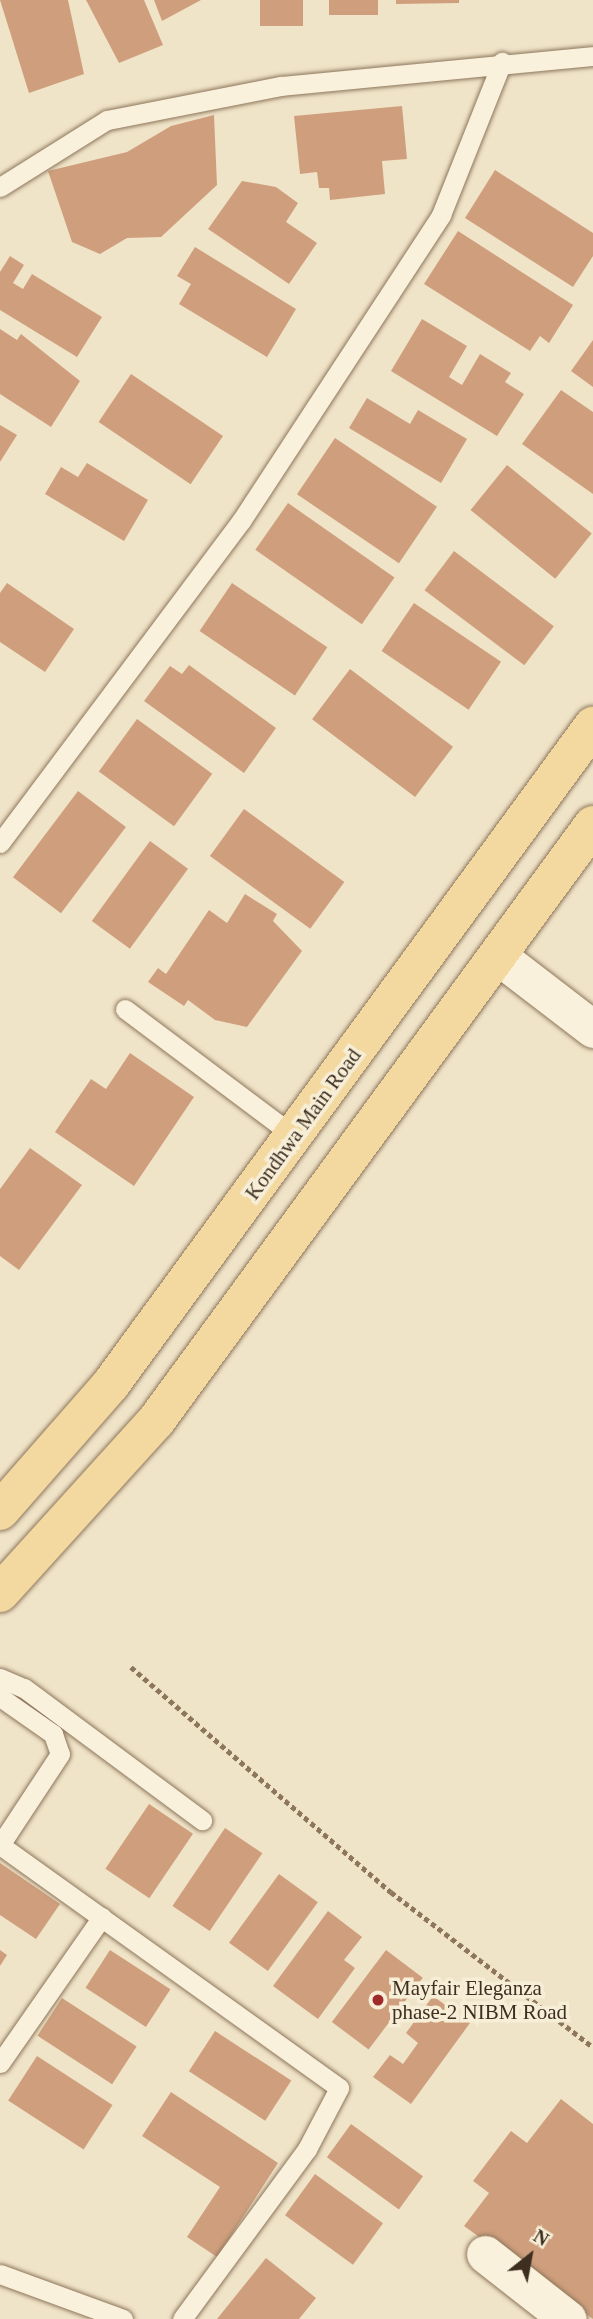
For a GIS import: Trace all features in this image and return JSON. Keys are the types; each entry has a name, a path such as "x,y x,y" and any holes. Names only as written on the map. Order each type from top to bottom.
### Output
{"main road":[{"name":"Kondhwa Main Road","path":"0,1511 111,1384 593,726"},
{"path":"0,1593 156,1421 593,825"}],"street":[{"path":"498,956 593,1029"},
{"path":"485,2254 567,2318"}],"lane":[{"path":"0,187 107,120 281,86 502,62 593,56"},
{"path":"0,843 241,521 441,215 502,62"},
{"path":"125,1009 294,1136"},
{"path":"0,1678 24,1688 202,1820"},
{"path":"0,1697 53,1734 60,1754 0,1845 339,2088 337,2102 307,2149 183,2319"},
{"path":"0,2063 102,1917"},
{"path":"0,2274 123,2319"}],"path":[{"path":"131,1667 391,1892 593,2047"}],"building":[{"path":"0,0 68,0 84,74 29,93"},
{"path":"86,0 144,0 163,45 119,63"},
{"path":"154,0 201,0 162,21"},
{"path":"260,0 303,0 303,26 260,26"},
{"path":"329,0 378,0 378,15 329,15"},
{"path":"396,0 459,0 459,3 396,4"},
{"path":"402,106 407,159 382,161 385,194 330,200 329,188 319,188 317,172 300,174 294,116"},
{"path":"214,115 217,185 161,237 127,238 100,254 72,242 48,171 127,152 171,126"},
{"path":"495,170 593,233 593,256 573,287 465,218"},
{"path":"242,181 276,187 298,203 286,222 317,243 289,284 208,229"},
{"path":"458,231 573,305 549,343 540,336 530,351 424,284"},
{"path":"195,247 296,309 267,357 179,304 191,284 177,276"},
{"path":"10,256 24,265 13,283 23,289 32,274 102,317 77,357 0,310 0,272"},
{"path":"422,319 467,346 449,377 462,385 480,354 511,373 505,382 524,394 497,436 391,371"},
{"path":"0,329 17,340 21,334 80,381 51,427 0,394"},
{"path":"593,340 593,387 571,371"},
{"path":"131,374 223,436 191,484 99,422"},
{"path":"561,390 593,412 593,494 522,444"},
{"path":"367,398 410,424 418,410 467,439 441,483 349,428"},
{"path":"0,425 17,435 0,462"},
{"path":"335,438 437,507 399,563 297,494"},
{"path":"87,463 148,500 124,541 45,494 61,467 78,477"},
{"path":"507,465 592,534 555,579 470,510"},
{"path":"288,503 394,578 362,624 255,550"},
{"path":"454,551 554,626 524,665 425,590"},
{"path":"7,583 74,629 45,672 0,642 0,593"},
{"path":"232,583 327,647 295,695 200,631"},
{"path":"414,603 501,662 469,710 382,651"},
{"path":"189,665 276,728 244,773 144,701 170,666 182,674"},
{"path":"350,669 453,747 415,797 312,719"},
{"path":"137,719 212,774 174,826 99,772"},
{"path":"78,791 126,827 61,913 13,877"},
{"path":"244,809 344,882 310,929 210,856"},
{"path":"150,841 188,869 130,949 92,921"},
{"path":"245,894 277,914 273,921 302,951 247,1027 215,1020 188,1000 184,1006 148,982 158,968 166,974 209,910 227,923"},
{"path":"130,1053 194,1097 134,1186 55,1132 91,1079 106,1089"},
{"path":"30,1148 82,1185 19,1270 0,1256 0,1189"},
{"path":"149,1804 193,1834 149,1898 105,1869"},
{"path":"225,1828 262,1853 210,1931 172,1906"},
{"path":"0,1863 60,1904 36,1939 0,1915"},
{"path":"279,1874 318,1902 268,1971 229,1943"},
{"path":"328,1911 362,1937 344,1960 355,1968 318,2019 273,1986"},
{"path":"0,1950 7,1955 0,1966"},
{"path":"110,1950 170,1989 146,2027 85,1988"},
{"name":"Mayfair Eleganza phase-2 NIBM Road","path":"386,1950 423,1978 369,2050 332,2022"},
{"path":"433,1996 470,2023 411,2104 373,2077 390,2055 403,2064 418,2043 406,2033"},
{"path":"62,1998 137,2046 112,2084 37,2036"},
{"path":"215,2031 291,2081 265,2121 189,2071"},
{"path":"37,2056 112,2105 84,2149 8,2100"},
{"path":"171,2092 278,2163 217,2257 187,2237 220,2187 142,2136"},
{"path":"561,2099 593,2124 593,2319 464,2226 489,2193 473,2181 511,2131 527,2143"},
{"path":"351,2124 423,2176 399,2209 327,2157"},
{"path":"315,2174 383,2223 353,2265 285,2215"},
{"path":"266,2258 316,2298 299,2319 217,2319"}],"place":[{"name":"Mayfair Eleganza phase-2 NIBM Road","path":"378,2000"}]}
